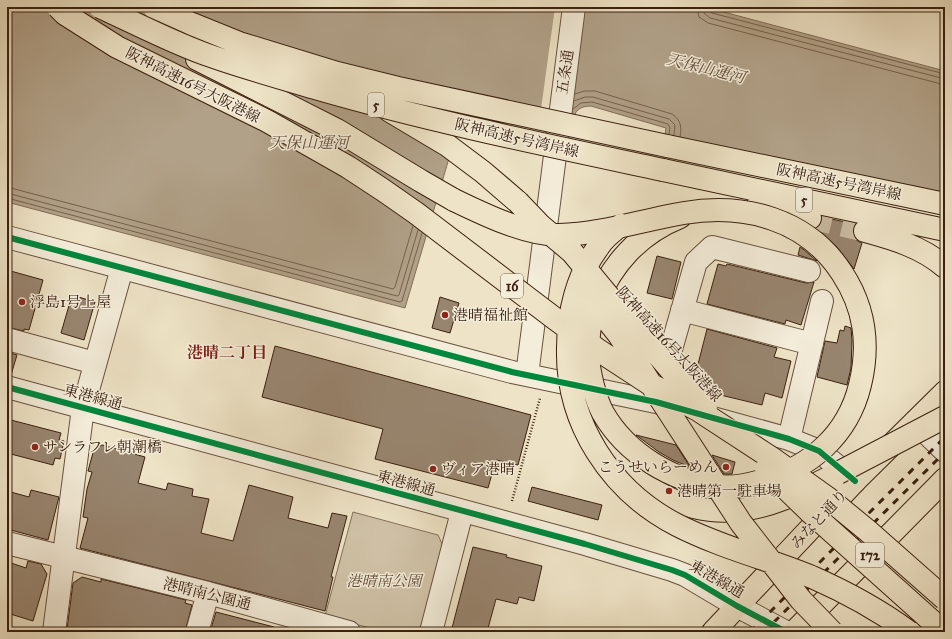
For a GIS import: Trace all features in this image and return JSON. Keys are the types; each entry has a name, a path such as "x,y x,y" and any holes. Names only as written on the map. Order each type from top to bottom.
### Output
{"highway":[{"name":"阪神高速16号大阪港線","path":"58,7 65,14 117,47 267,121 348,167 383,190 416,213 598,350 650,384 698,410 773,459 829,499 896,554 945,599"},
{"path":"95,7 337,130 421,181 484,214 541,234 559,235 609,229 684,213 723,210 746,212 788,224 805,235 829,256 851,288 862,315 865,331 864,367 856,400 850,414 829,443 815,456 785,474 754,483 737,486 719,486 682,478 652,464 639,454 622,438 603,412"},
{"name":"阪神高速5号湾岸線","path":"100,7 205,54 360,101 514,139 945,230"},
{"name":"阪神高速5号湾岸線","path":"154,7 239,43 337,73 398,88 945,204"},
{"name":"阪神高速16号大阪港線","path":"170,7 299,65 362,96 447,145 483,172 518,202 541,226 572,252 676,376 752,455 814,516 944,632"},
{"path":"806,217 772,210 729,205 714,201 679,202 642,212 626,221 596,250 582,275 574,297 568,341 568,374 572,394 586,433 607,468 635,497 663,517 693,532 792,569 834,587 893,620 909,632"},
{"path":"518,202 559,260 619,335 741,522 801,600 832,632"},
{"path":"729,205 689,213 647,234 620,260 610,274 600,292 592,313 588,356 595,390 608,432 617,450 627,465 642,481 656,492 674,501 697,508 738,510 758,507 792,496 810,487 943,398"},
{"path":"865,231 902,242 938,261 945,267"},
{"name":"みなと通り","path":"713,632 855,481 915,422 943,398"},
{"name":"172","path":"794,632 945,479"}],"street":[{"name":"五条通","path":"528,375 574,7"},
{"path":"7,237 504,370 656,402 789,439 820,451 855,481"},
{"path":"656,402 696,262 712,247 809,271"},
{"path":"54,632 83,408 122,268"},
{"path":"789,439 822,301"},
{"path":"682,310 812,344"},
{"path":"7,339 95,363"},
{"name":"東港線通","path":"7,387 462,512 585,544 672,570 685,575 737,606 786,632"},
{"path":"915,422 945,451"},
{"path":"431,632 462,512"},
{"name":"港晴南公園通","path":"7,543 208,593 349,632"},
{"path":"197,632 208,593"}],"path":[{"path":"512,501 540,398"}],"green space":[{"name":"港晴南公園","path":"353,512 438,535 443,546 420,632 385,632 325,616"}],"water":[{"name":"天保山運河","path":"7,7 705,7 945,71 945,213 662,155 666,128 591,106 580,108 574,115 570,135 462,114 405,308 7,202"}],"pier":[{"path":"555,7 584,7 566,137 538,131"}],"building":[{"path":"822,217 855,224 853,234 856,240 862,243 854,269 837,247 817,228 820,226"},
{"path":"800,247 803,249 817,261 798,255"},
{"path":"657,256 681,262 672,299 647,293"},
{"path":"718,264 726,266 727,264 806,283 814,282 801,325 786,320 785,324 707,304"},
{"name":"浮島1号上屋","path":"7,270 43,280 29,330 24,329 24,331 7,327"},
{"path":"72,295 95,302 84,340 61,333"},
{"name":"港晴福祉館","path":"440,297 459,303 450,333 432,328"},
{"path":"845,326 851,328 852,341 851,368 847,385 817,377 825,341 837,343 840,330 844,331"},
{"path":"707,329 777,348 774,357 791,361 782,398 765,393 762,405 708,392 696,372"},
{"path":"275,346 531,415 518,465 496,460 488,488 375,459 383,429 262,397"},
{"path":"7,352 17,355 11,375 7,375"},
{"name":"サンラフレ朝潮橋","path":"7,419 61,433 59,440 64,441 60,459 55,458 53,465 7,453"},
{"path":"636,435 676,445 690,467 659,452"},
{"path":"102,445 145,457 138,483 166,490 168,483 193,489 192,496 209,499 201,533 233,541 249,485 293,497 288,518 328,528 332,513 347,516 331,577 333,577 325,611 80,548 88,518 83,517 87,489 92,472 88,471 94,449"},
{"path":"712,455 735,462 732,474 724,474"},
{"path":"532,487 602,505 598,520 528,501"},
{"path":"31,490 59,497 48,540 7,529 7,491 29,497"},
{"path":"473,547 507,555 506,557 542,566 534,601 519,597 517,604 496,599 487,632 451,632"},
{"path":"28,561 41,564 47,574 33,621 7,613 7,579 11,563 26,568"},
{"path":"82,577 101,582 101,579 186,600 185,603 192,605 185,632 77,632 67,629 73,583"},
{"path":"216,612 274,627 274,632 210,632"}],"tunnel":[{"path":"810,218 865,231"}],"railway":[{"path":"750,632 945,437"},
{"path":"764,632 945,452"}],"cycle path":[{"path":"7,237 512,372 656,402 789,439 819,451 855,481"},
{"path":"7,387 585,544 672,570 685,575 737,606 786,632"}],"place":[{"name":"浮島1号上屋","path":"22,302"},
{"name":"港晴福祉館","path":"445,315"},
{"name":"サンラフレ朝潮橋","path":"35,447"},
{"name":"こうせいらーめん","path":"726,467"},
{"name":"ヴィア港晴","path":"433,469"},
{"name":"港晴第一駐車場","path":"669,491"}],"district":[{"name":"港晴二丁目","path":"227,352"}]}
